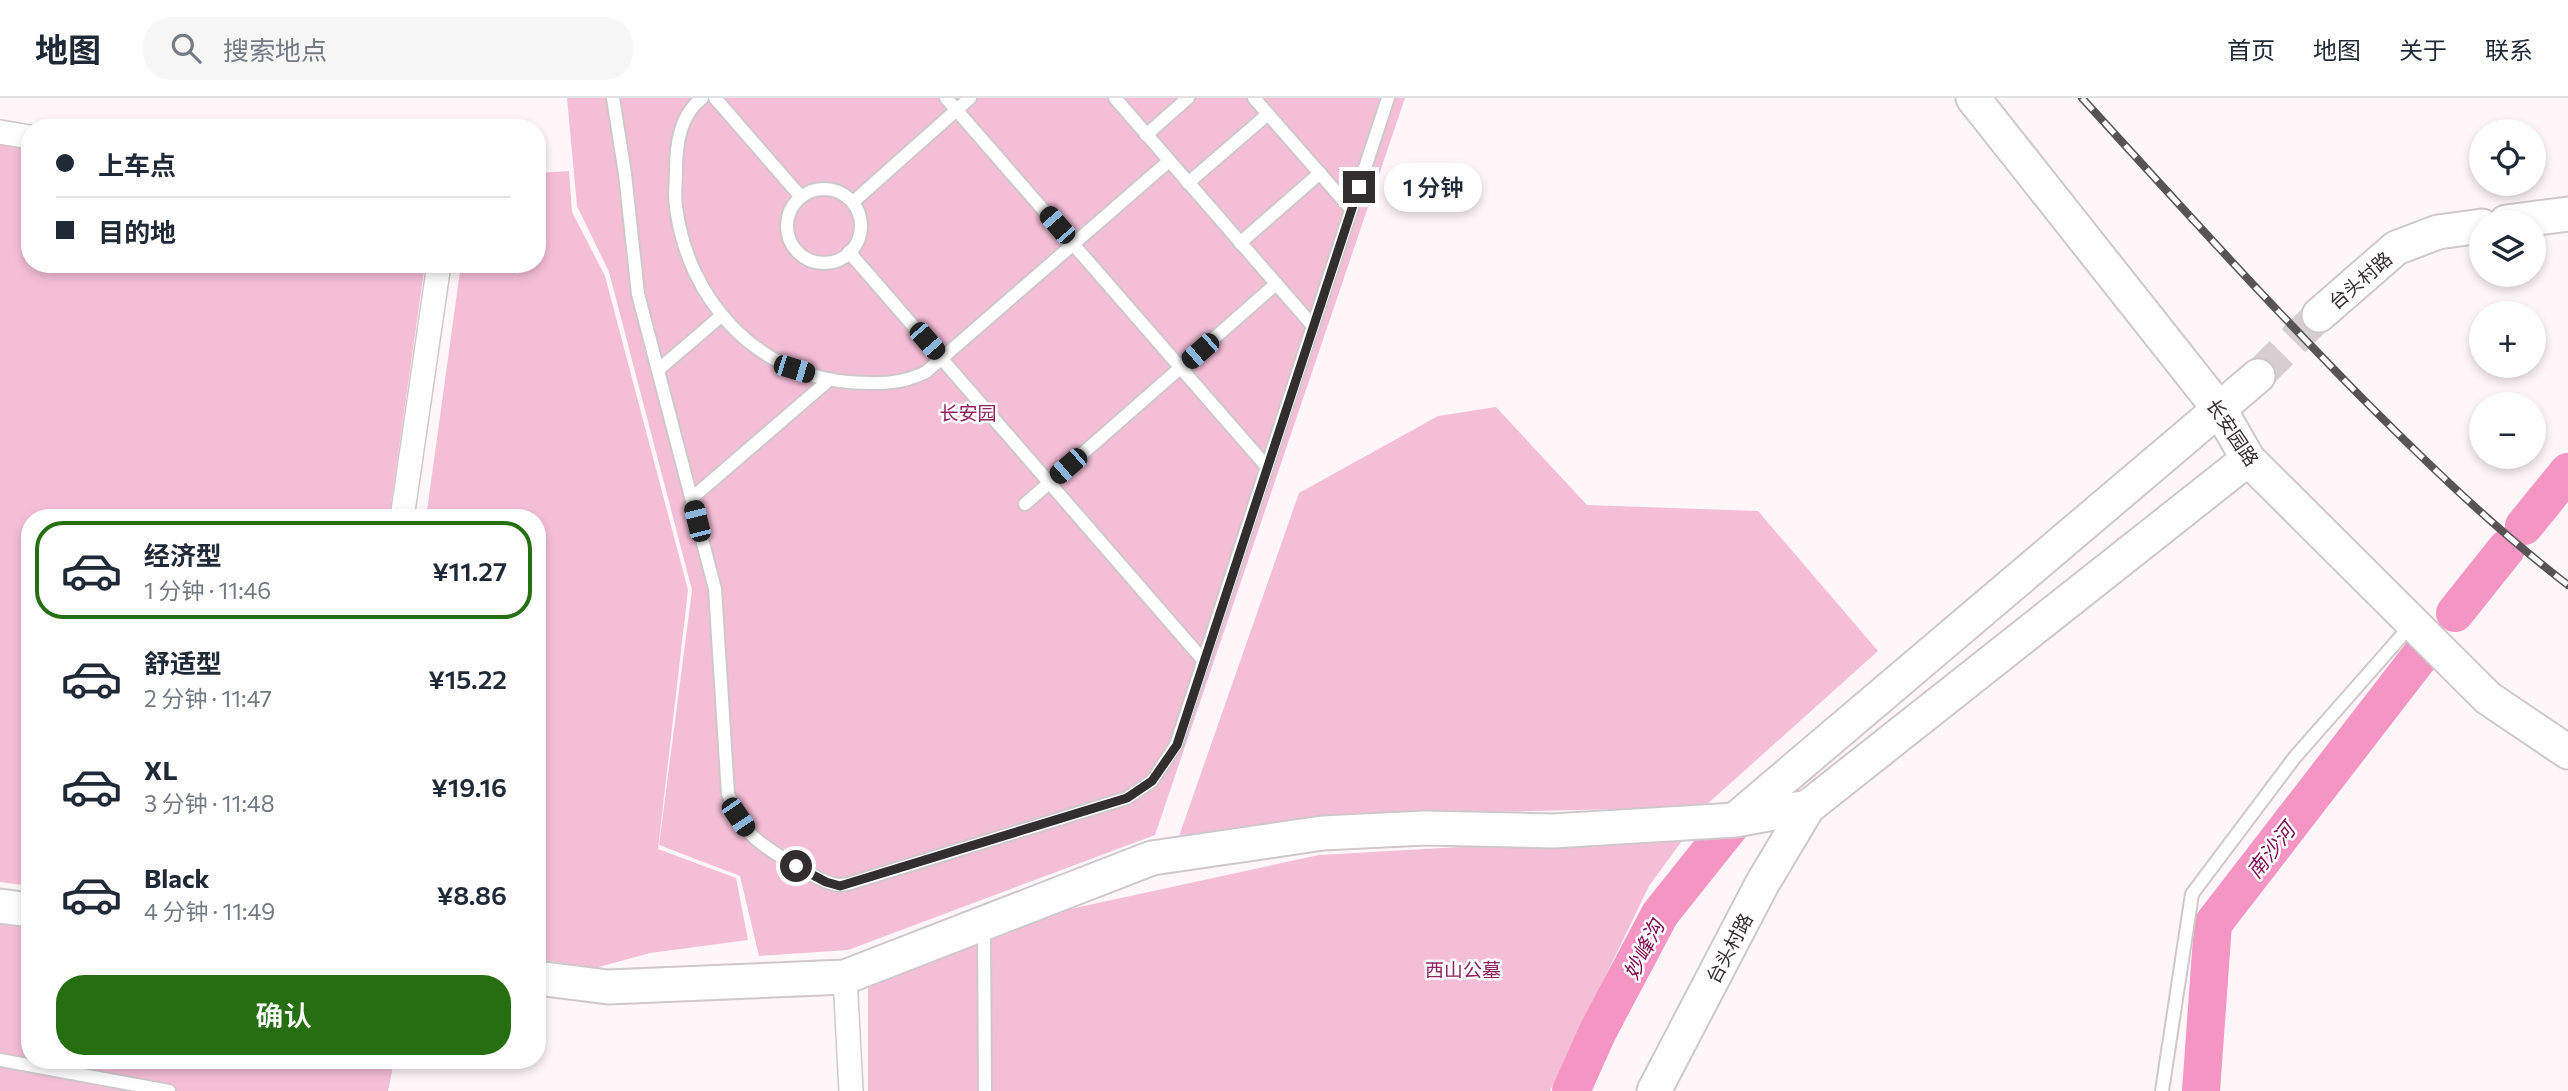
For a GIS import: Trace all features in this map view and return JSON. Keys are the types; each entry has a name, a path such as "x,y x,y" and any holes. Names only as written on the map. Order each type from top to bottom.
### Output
{"street":[{"name":"长安园路","path":"1973,98 2220,410 2248,459 2488,698 2568,752"},
{"path":"0,132 21,136"},
{"path":"2546,217 2568,214"},
{"name":"台头村路","path":"2319,315 2396,248 2438,232 2469,228"},
{"path":"403,509 438,273"},
{"path":"1735,820 2258,376"},
{"path":"546,979 607,987 845,977 1152,858 1323,833 1425,828 1553,831 1735,820 1808,807 2248,459"},
{"name":"台头村路","path":"1654,1091 1762,884 1808,807"},
{"path":"0,906 21,909"},
{"path":"845,977 851,1091"}],"lane":[{"path":"613,98 625,174 638,294 715,589 728,794 738,817 751,835 796,866 826,882 840,886 1127,798 1152,781 1177,745 1388,98"},
{"path":"702,98 691,106 682,125 676,160 675,206 693,272 711,304 733,329 763,352 794,369 829,380 863,383 910,380 926,372 1169,162"},
{"path":"715,98 801,197"},
{"path":"946,98 1267,467"},
{"path":"853,202 970,98"},
{"path":"1115,98 1313,326"},
{"path":"1146,135 1188,98"},
{"path":"1254,98 1351,209"},
{"path":"1188,183 1268,114"},
{"path":"1240,243 1320,173"},
{"path":"820,189 832,190 853,202 861,225 859,236 849,252 835,261 823,263 800,255 792,246 787,222 791,210 801,197 820,189"},
{"path":"849,252 1204,661"},
{"path":"1025,503 1276,284"},
{"path":"658,370 721,316"},
{"path":"692,498 829,380"},
{"path":"2162,1091 2192,894 2295,757 2412,624"},
{"path":"984,923 985,1091"},
{"path":"0,1060 21,1064"},
{"path":"49,1069 169,1091"}],"green space":[{"name":"长安园","path":"567,98 1405,98 1155,835 848,950 759,956 740,876 659,845 692,590 609,272 577,206"},
{"path":"0,138 21,142 21,273 424,273 390,509 21,509 21,885 0,882"},
{"path":"569,171 572,212 605,276 688,590 658,849 736,878 748,940 650,953 595,968 546,960 546,509 427,509 460,273 546,273 546,172"},
{"path":"1496,407 1587,505 1758,511 1878,651 1704,807 1327,816 1178,839 1299,493 1438,416"},
{"name":"西山公墓","path":"1687,834 1649,886 1550,1091 868,1091 868,988 1010,922 1319,855"},
{"path":"0,921 21,924 21,1069 392,1069 388,1091 0,1091"}],"waterway":[{"name":"南沙河","path":"2524,526 2568,472"},
{"name":"南沙河","path":"2455,613 2506,549"},
{"name":"南沙河","path":"2201,1091 2213,924 2430,643"},
{"name":"妙峰沟","path":"1571,1091 1598,1031 1660,914 1735,820"}],"tunnel":[{"path":"2258,376 2319,315"}],"railway":[{"path":"2082,98 2364,400 2463,496 2514,542 2568,585"}],"route":[{"path":"796,866 826,882 840,886 1127,798 1152,781 1177,745 1359,187"}]}
